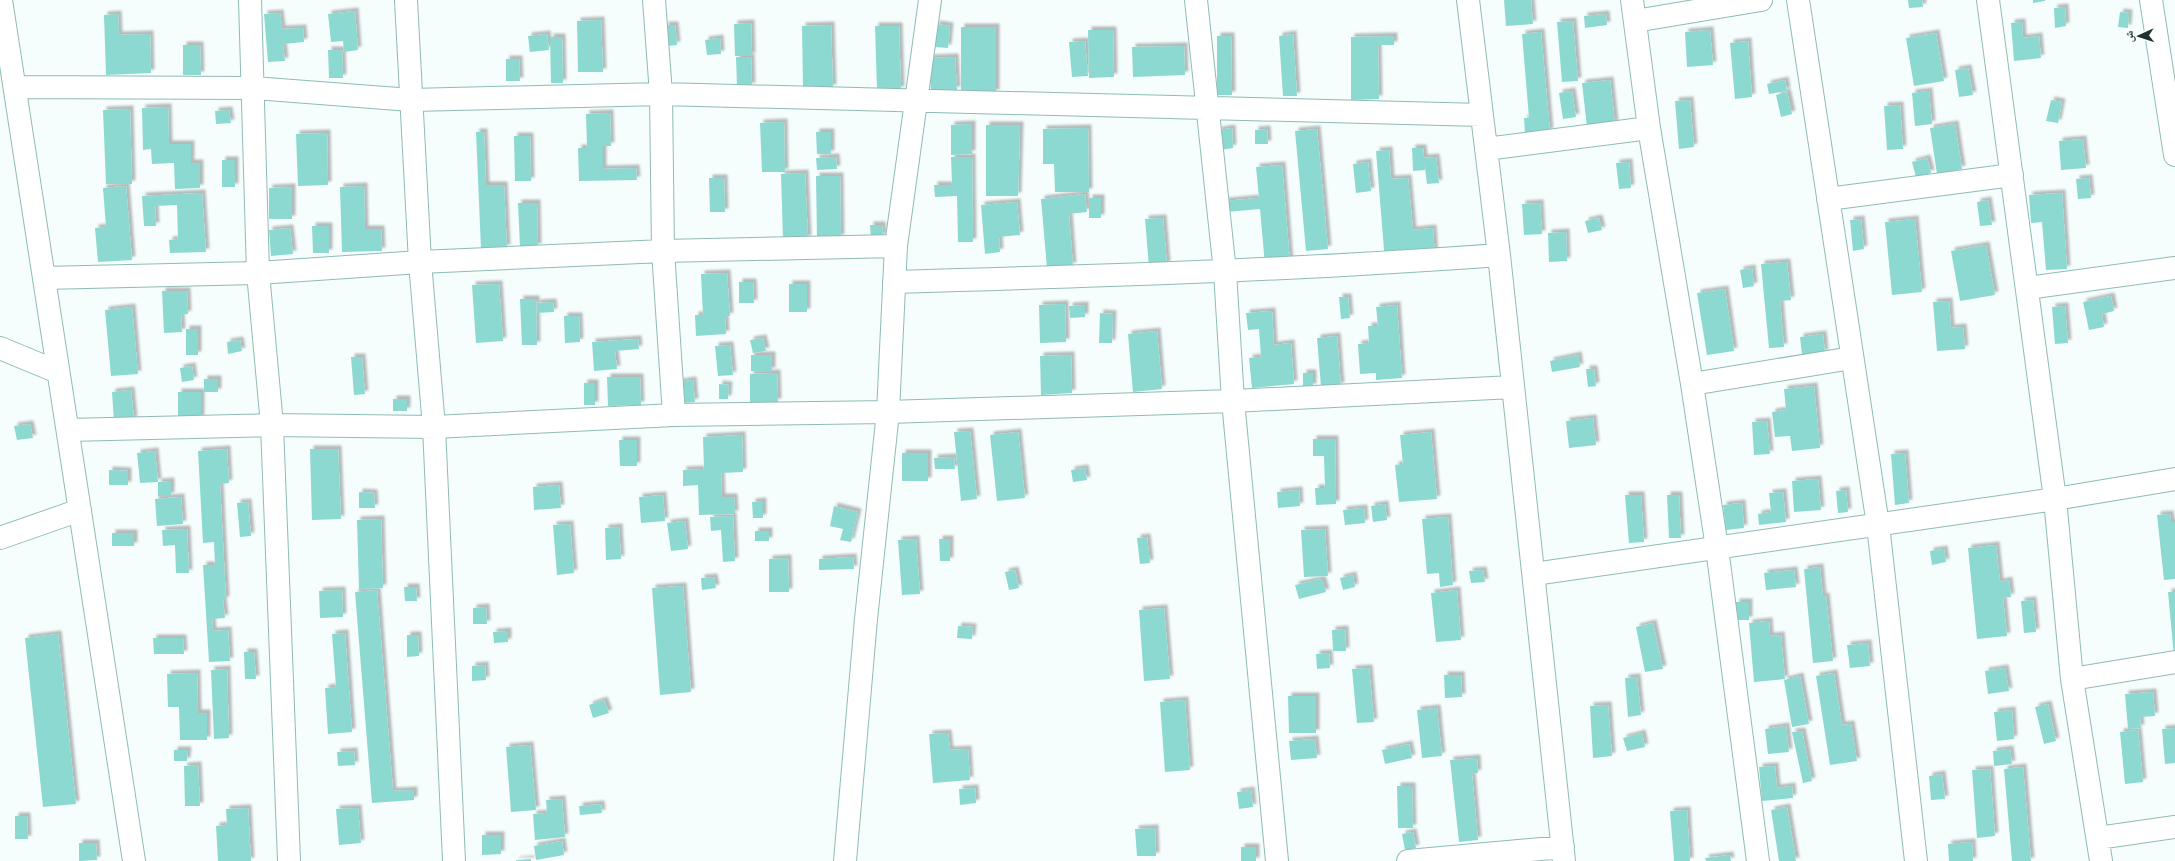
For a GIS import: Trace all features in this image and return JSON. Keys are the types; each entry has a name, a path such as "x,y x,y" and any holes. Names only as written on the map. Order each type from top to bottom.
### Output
{"street":[{"path":"1,0 134,861"},
{"path":"250,0 258,273 272,425 289,861"},
{"path":"406,0 420,262 434,427 454,861"},
{"path":"654,0 661,94 663,251 674,415"},
{"path":"845,861 866,619 888,412 896,246 930,0"},
{"path":"1196,0 1224,272 1233,401 1277,861"},
{"path":"1408,861 1564,854 1499,255 1468,0"},
{"path":"1758,861 1717,548 1692,384 1648,128 1633,10 1761,0"},
{"path":"1798,0 1878,525 1916,861"},
{"path":"1988,0 2055,499 2072,679 2101,861"},
{"path":"2151,0 2175,155"},
{"path":"14,87 252,88 411,100 661,94 1207,106 1482,115"},
{"path":"1486,149 1648,128"},
{"path":"1828,199 2012,175"},
{"path":"44,278 258,273 420,262 663,251 896,246"},
{"path":"894,282 1224,272 1375,264 1499,255"},
{"path":"2027,288 2175,268"},
{"path":"0,348 58,372"},
{"path":"1692,384 1852,358"},
{"path":"68,430 272,425 434,427 674,415 888,412 1233,401 1513,387"},
{"path":"1534,574 2055,499 2175,479"},
{"path":"0,538 80,510"},
{"path":"2072,679 2175,662"},
{"path":"2098,838 2175,828"}],"building":[{"path":"1504,0 1531,0 1533,24 1506,26"},
{"path":"1908,0 1922,0 1923,7 1909,8"},
{"path":"2033,0 2045,0 2045,1 2033,3"},
{"path":"2065,7 2066,26 2055,28 2054,8"},
{"path":"355,11 358,50 344,52 343,41 331,42 328,14"},
{"path":"2120,12 2129,13 2128,28 2118,27"},
{"path":"280,13 282,29 303,28 304,42 283,44 285,61 268,62 264,14"},
{"path":"118,14 119,35 150,34 151,73 106,75 104,15"},
{"path":"1606,14 1607,25 1585,28 1584,16"},
{"path":"601,20 603,72 578,72 577,21"},
{"path":"1573,21 1578,81 1562,82 1557,22"},
{"path":"2022,22 2023,38 2039,36 2041,58 2014,61 2011,23"},
{"path":"751,23 752,56 735,56 734,24"},
{"path":"936,24 950,26 948,48 934,47"},
{"path":"665,25 675,25 677,45 667,46"},
{"path":"831,25 833,88 803,89 802,26"},
{"path":"875,26 899,26 901,90 877,90"},
{"path":"961,27 996,27 996,93 961,92"},
{"path":"1088,30 1113,30 1114,77 1089,78"},
{"path":"1710,30 1713,65 1687,67 1685,32"},
{"path":"1541,32 1550,132 1525,134 1524,118 1529,118 1522,34"},
{"path":"1936,33 1944,81 1914,86 1906,38"},
{"path":"547,34 549,50 530,52 528,36"},
{"path":"1293,34 1297,96 1283,96 1279,36"},
{"path":"1217,36 1231,36 1232,95 1217,95"},
{"path":"1394,36 1394,45 1378,45 1379,99 1351,100 1351,37"},
{"path":"550,37 562,37 563,83 551,83"},
{"path":"720,38 721,54 707,55 705,40"},
{"path":"1085,41 1088,76 1072,77 1069,42"},
{"path":"1748,41 1752,97 1735,99 1730,43"},
{"path":"183,45 200,45 201,75 183,75"},
{"path":"1184,46 1185,75 1133,77 1132,47"},
{"path":"328,50 342,50 343,78 329,78"},
{"path":"736,57 751,57 752,86 737,87"},
{"path":"955,57 957,90 931,91 929,58"},
{"path":"506,59 519,59 520,81 506,81"},
{"path":"1968,68 1973,95 1959,97 1955,70"},
{"path":"1610,80 1615,124 1587,127 1582,83"},
{"path":"1785,80 1787,91 1769,94 1767,84"},
{"path":"1572,91 1576,117 1563,119 1559,93"},
{"path":"1929,91 1932,124 1915,126 1912,93"},
{"path":"1787,92 1792,114 1781,117 1776,95"},
{"path":"1690,100 1694,147 1679,149 1675,101"},
{"path":"2051,100 2062,102 2058,123 2046,121"},
{"path":"1900,105 1903,149 1887,150 1884,106"},
{"path":"168,107 169,144 191,144 191,163 200,163 200,188 175,189 174,163 152,164 151,149 143,150 142,108"},
{"path":"130,109 132,184 106,184 103,110"},
{"path":"229,110 231,123 216,124 215,111"},
{"path":"610,113 611,146 603,146 603,169 636,168 637,180 579,181 578,148 587,148 586,114"},
{"path":"784,122 785,172 762,172 760,123"},
{"path":"972,124 972,154 951,155 951,125"},
{"path":"1955,124 1962,169 1937,174 1930,128"},
{"path":"986,125 1020,125 1018,196 986,196"},
{"path":"1088,128 1089,192 1055,192 1054,164 1043,164 1043,129"},
{"path":"1232,128 1233,148 1220,150 1218,130"},
{"path":"1267,129 1268,144 1255,144 1255,130"},
{"path":"1317,129 1328,249 1306,251 1295,131"},
{"path":"476,132 484,132 486,185 504,185 507,248 481,249"},
{"path":"816,132 831,132 831,154 817,154"},
{"path":"327,133 328,185 298,186 296,134"},
{"path":"514,136 530,136 531,181 515,181"},
{"path":"2083,139 2086,168 2061,170 2059,141"},
{"path":"1412,148 1423,148 1424,158 1436,157 1439,183 1427,184 1424,160 1425,170 1413,171"},
{"path":"1389,150 1391,179 1408,178 1413,230 1433,228 1435,258 1385,262 1376,151"},
{"path":"836,157 837,169 817,170 816,158"},
{"path":"951,157 972,157 973,242 958,242 957,196 935,197 934,185 952,185"},
{"path":"1927,158 1931,173 1916,177 1912,162"},
{"path":"222,160 235,160 235,187 222,187"},
{"path":"1368,162 1371,191 1356,193 1353,164"},
{"path":"1629,162 1631,188 1619,189 1616,163"},
{"path":"1282,165 1290,263 1265,265 1260,209 1226,212 1225,201 1259,198 1256,167"},
{"path":"805,173 808,239 783,240 781,174"},
{"path":"816,176 840,176 841,238 817,239"},
{"path":"709,178 724,178 725,212 710,212"},
{"path":"2089,178 2091,198 2078,199 2076,179"},
{"path":"126,186 132,260 98,262 95,228 106,227 103,188"},
{"path":"364,186 365,229 381,229 382,251 342,252 340,187"},
{"path":"292,187 292,219 269,219 269,188"},
{"path":"202,193 206,252 170,253 169,240 178,239 177,205 155,206 156,226 144,226 142,196"},
{"path":"2062,193 2067,269 2046,270 2042,222 2031,223 2029,195"},
{"path":"1085,194 1087,212 1069,214 1073,266 1047,268 1041,199"},
{"path":"1089,198 1101,198 1101,218 1089,218"},
{"path":"1988,200 1992,225 1980,226 1977,202"},
{"path":"1017,202 1020,235 999,237 1000,252 985,254 981,205"},
{"path":"518,203 537,203 538,247 520,247"},
{"path":"1540,203 1542,234 1524,235 1522,204"},
{"path":"1163,218 1167,265 1149,267 1145,219"},
{"path":"1599,218 1602,230 1588,233 1585,221"},
{"path":"1861,219 1864,249 1853,251 1850,220"},
{"path":"1915,219 1922,292 1892,295 1885,222"},
{"path":"870,225 882,225 883,237 871,238"},
{"path":"312,226 329,226 329,253 313,253"},
{"path":"290,228 293,254 271,256 269,230"},
{"path":"1566,232 1567,261 1549,262 1548,233"},
{"path":"1986,245 1995,295 1960,301 1951,251"},
{"path":"1787,262 1791,300 1780,301 1784,347 1769,348 1761,264"},
{"path":"1752,268 1754,286 1743,288 1740,270"},
{"path":"727,273 730,316 725,317 726,334 696,336 695,315 703,315 701,274"},
{"path":"739,282 753,282 754,303 739,303"},
{"path":"499,284 503,341 476,343 472,285"},
{"path":"789,284 807,284 807,312 789,312"},
{"path":"1725,289 1734,351 1707,355 1697,293"},
{"path":"162,291 187,291 188,314 181,315 182,332 164,333"},
{"path":"2111,296 2114,311 2102,314 2104,327 2089,330 2083,302"},
{"path":"1339,297 1348,297 1350,318 1341,319"},
{"path":"520,299 536,299 537,345 522,345"},
{"path":"1949,301 1951,328 1963,327 1965,349 1937,351 1933,302"},
{"path":"553,302 554,312 537,313 537,303"},
{"path":"1065,304 1066,342 1040,343 1039,305"},
{"path":"1085,305 1085,317 1070,318 1069,306"},
{"path":"1397,305 1402,378 1376,380 1376,373 1360,374 1358,344 1369,343 1368,326 1378,326 1376,307"},
{"path":"2065,306 2068,343 2055,344 2052,307"},
{"path":"132,307 138,374 111,376 105,310"},
{"path":"1272,311 1274,345 1291,343 1294,384 1252,388 1249,358 1261,357 1259,329 1248,330 1246,313"},
{"path":"1100,313 1113,314 1112,343 1099,343"},
{"path":"564,316 579,316 580,342 565,343"},
{"path":"186,329 198,329 198,355 186,355"},
{"path":"1157,331 1162,389 1133,392 1128,334"},
{"path":"1823,334 1825,353 1802,355 1800,337"},
{"path":"1337,336 1341,386 1321,387 1317,338"},
{"path":"763,338 766,351 753,353 750,340"},
{"path":"638,339 639,349 615,351 617,369 594,371 592,342"},
{"path":"240,340 242,351 228,354 227,342"},
{"path":"730,345 733,375 718,376 715,346"},
{"path":"751,355 772,355 772,371 751,371"},
{"path":"1071,355 1072,393 1041,395 1040,356"},
{"path":"1578,355 1580,367 1552,372 1550,361"},
{"path":"351,357 362,357 365,394 354,395"},
{"path":"192,366 194,380 182,382 180,368"},
{"path":"1586,369 1594,369 1596,386 1588,387"},
{"path":"777,373 778,402 750,402 750,374"},
{"path":"1303,373 1313,373 1313,387 1303,387"},
{"path":"607,377 640,377 641,405 608,406"},
{"path":"204,379 218,379 218,392 204,392"},
{"path":"693,380 695,402 681,403 679,382"},
{"path":"584,383 595,383 595,405 584,405"},
{"path":"719,384 729,385 728,399 719,399"},
{"path":"1814,386 1820,448 1792,451 1790,436 1775,437 1772,412 1786,410 1784,389"},
{"path":"131,390 134,420 114,422 112,392"},
{"path":"178,392 201,392 201,419 178,419"},
{"path":"393,399 407,399 407,411 393,411"},
{"path":"1593,418 1596,445 1569,448 1566,421"},
{"path":"1767,421 1770,454 1754,455 1752,422"},
{"path":"30,424 33,438 17,440 14,426"},
{"path":"970,431 977,499 961,501 954,432"},
{"path":"1018,432 1025,498 997,501 990,435"},
{"path":"1431,432 1437,499 1399,502 1395,465 1403,464 1400,435"},
{"path":"742,435 743,472 721,473 722,497 734,497 735,514 699,515 698,485 683,486 683,470 704,469 703,437"},
{"path":"1313,439 1335,439 1336,504 1316,505 1315,488 1325,488 1324,456 1313,456"},
{"path":"619,440 637,440 637,466 620,466"},
{"path":"227,449 229,483 220,484 226,600 223,600 225,618 212,619 213,631 228,630 230,661 209,662 203,565 215,565 214,542 203,543 198,451"},
{"path":"310,449 338,449 341,519 312,520"},
{"path":"155,451 158,482 140,483 137,453"},
{"path":"902,453 928,453 928,481 902,481"},
{"path":"1905,453 1909,503 1895,505 1891,454"},
{"path":"954,457 955,469 935,469 934,458"},
{"path":"1085,468 1087,480 1073,482 1071,470"},
{"path":"109,470 128,471 128,485 109,485"},
{"path":"1818,479 1821,510 1794,512 1792,481"},
{"path":"171,481 171,496 158,496 158,482"},
{"path":"559,485 561,508 534,510 533,487"},
{"path":"1299,490 1300,506 1278,508 1277,492"},
{"path":"1846,490 1848,512 1838,513 1836,491"},
{"path":"359,492 374,493 375,508 359,508"},
{"path":"1783,492 1786,522 1759,525 1758,514 1771,512 1769,493"},
{"path":"663,495 665,521 641,523 639,497"},
{"path":"1625,495 1641,495 1644,542 1629,543"},
{"path":"1667,495 1679,495 1681,538 1669,538"},
{"path":"181,497 183,524 157,526 155,499"},
{"path":"763,501 763,518 753,518 752,502"},
{"path":"248,502 251,536 240,537 237,503"},
{"path":"1742,503 1744,528 1726,530 1723,505"},
{"path":"1385,504 1387,520 1373,522 1371,506"},
{"path":"834,506 858,512 851,542 840,540 843,529 830,526"},
{"path":"1364,508 1365,523 1345,525 1343,510"},
{"path":"2170,514 2171,522 2175,522 2175,579 2164,580 2157,515"},
{"path":"733,516 735,561 723,562 721,530 711,531 710,517"},
{"path":"1448,517 1453,585 1440,587 1439,573 1427,574 1422,519"},
{"path":"381,519 383,588 359,589 357,520"},
{"path":"685,521 688,549 671,551 667,523"},
{"path":"570,524 574,573 557,575 553,525"},
{"path":"619,527 621,559 606,560 605,528"},
{"path":"187,529 189,573 176,573 175,545 163,546 162,530"},
{"path":"1325,529 1328,576 1304,577 1301,530"},
{"path":"755,531 769,531 769,541 755,541"},
{"path":"112,533 134,533 134,546 112,546"},
{"path":"1147,537 1150,563 1140,564 1137,538"},
{"path":"916,539 920,594 902,595 898,540"},
{"path":"939,539 950,539 950,561 940,561"},
{"path":"1996,545 2000,582 2009,580 2011,597 2003,598 2007,636 1977,639 1968,548"},
{"path":"1944,549 1946,562 1932,565 1930,551"},
{"path":"853,557 854,569 819,570 819,559"},
{"path":"788,558 789,592 769,592 769,559"},
{"path":"1820,567 1823,597 1826,596 1833,661 1813,663 1804,569"},
{"path":"1015,570 1019,588 1009,590 1005,572"},
{"path":"1483,570 1485,582 1471,583 1469,571"},
{"path":"1794,570 1796,587 1766,590 1764,573"},
{"path":"1353,575 1355,587 1343,590 1340,578"},
{"path":"714,577 716,588 702,590 701,578"},
{"path":"1322,579 1326,592 1299,599 1295,585"},
{"path":"683,586 691,692 660,695 652,588"},
{"path":"404,587 416,587 417,601 405,601"},
{"path":"342,590 343,617 320,618 319,591"},
{"path":"377,590 393,791 414,790 414,800 372,803 355,592"},
{"path":"1457,590 1461,640 1436,642 1431,593"},
{"path":"2168,592 2175,592 2174,656"},
{"path":"2033,600 2036,632 2024,633 2021,601"},
{"path":"1736,602 1749,602 1749,620 1736,620"},
{"path":"486,607 487,624 473,624 473,608"},
{"path":"1164,608 1170,679 1144,681 1139,610"},
{"path":"1769,621 1770,636 1781,635 1785,679 1754,682 1749,623"},
{"path":"1653,623 1663,669 1645,672 1636,627"},
{"path":"958,626 973,627 972,639 957,638"},
{"path":"1345,629 1346,651 1333,651 1332,630"},
{"path":"508,631 508,642 494,643 493,632"},
{"path":"345,633 352,732 328,734 325,688 336,687 332,634"},
{"path":"58,634 76,804 43,807 25,638"},
{"path":"407,635 418,635 419,656 407,657"},
{"path":"153,638 183,638 184,654 154,654"},
{"path":"1868,643 1870,666 1850,668 1847,645"},
{"path":"244,652 254,652 256,679 245,679"},
{"path":"1329,653 1330,668 1317,669 1316,654"},
{"path":"485,665 486,680 472,681 472,666"},
{"path":"1369,668 1374,722 1357,723 1352,669"},
{"path":"2005,668 2009,691 1988,694 1985,671"},
{"path":"227,669 229,738 214,739 211,670"},
{"path":"197,673 198,713 207,713 207,740 180,740 179,707 168,707 167,674"},
{"path":"1834,673 1842,725 1851,724 1857,761 1830,765 1816,676"},
{"path":"1444,675 1461,675 1462,697 1445,698"},
{"path":"1800,676 1809,724 1792,727 1784,680"},
{"path":"1637,677 1641,715 1628,717 1625,678"},
{"path":"2153,692 2155,716 2140,717 2141,728 2128,729 2125,694"},
{"path":"1288,696 1316,696 1316,733 1289,733"},
{"path":"604,700 609,713 593,718 589,705"},
{"path":"1185,700 1190,770 1165,772 1160,702"},
{"path":"2048,704 2056,741 2044,744 2035,707"},
{"path":"1608,705 1612,756 1593,758 1590,706"},
{"path":"1437,708 1442,756 1422,758 1417,710"},
{"path":"2012,710 2014,739 1997,741 1994,712"},
{"path":"1786,726 1789,752 1768,754 1765,729"},
{"path":"2175,728 2175,763 2165,764 2162,729"},
{"path":"2138,730 2143,782 2125,784 2120,732"},
{"path":"1802,731 1812,781 1803,783 1792,732"},
{"path":"948,733 950,750 968,749 970,780 933,783 929,734"},
{"path":"1642,733 1645,747 1627,751 1623,738"},
{"path":"1315,739 1317,758 1291,760 1289,741"},
{"path":"1409,744 1412,758 1385,764 1382,750"},
{"path":"530,745 536,810 511,812 506,747"},
{"path":"2010,749 2012,764 1994,766 1993,751"},
{"path":"174,750 188,750 187,761 174,761"},
{"path":"354,751 355,765 338,766 337,752"},
{"path":"1477,758 1478,773 1472,774 1478,840 1459,842 1450,760"},
{"path":"198,765 200,806 185,806 184,766"},
{"path":"1775,766 1777,788 1792,786 1793,798 1762,801 1759,767"},
{"path":"2023,767 2031,861 2012,861 2004,769"},
{"path":"1990,769 1995,836 1977,838 1972,770"},
{"path":"1942,774 1945,799 1931,800 1929,776"},
{"path":"1397,786 1412,786 1413,828 1398,828"},
{"path":"975,788 976,803 960,805 959,789"},
{"path":"1251,790 1253,807 1239,809 1237,792"},
{"path":"562,799 565,837 535,840 533,814 547,813 546,800"},
{"path":"601,804 602,813 580,815 579,806"},
{"path":"1787,807 1796,861 1779,861 1771,810"},
{"path":"248,808 251,861 218,861 216,826 227,825 226,809"},
{"path":"358,808 361,843 339,845 336,809"},
{"path":"1687,810 1690,861 1674,861 1670,811"},
{"path":"15,816 27,816 28,839 15,839"},
{"path":"1155,828 1156,856 1137,856 1135,829"},
{"path":"1413,832 1416,848 1405,850 1402,834"},
{"path":"482,835 501,835 501,854 482,855"},
{"path":"562,841 564,855 536,860 534,846"},
{"path":"1972,842 1973,861 1949,861 1948,844"},
{"path":"79,843 96,843 97,860 79,861"},
{"path":"1241,847 1256,847 1256,861 1241,861"},
{"path":"1730,855 1731,861 1706,861 1705,858"},
{"path":"531,859 531,861 516,861 516,860"}]}
